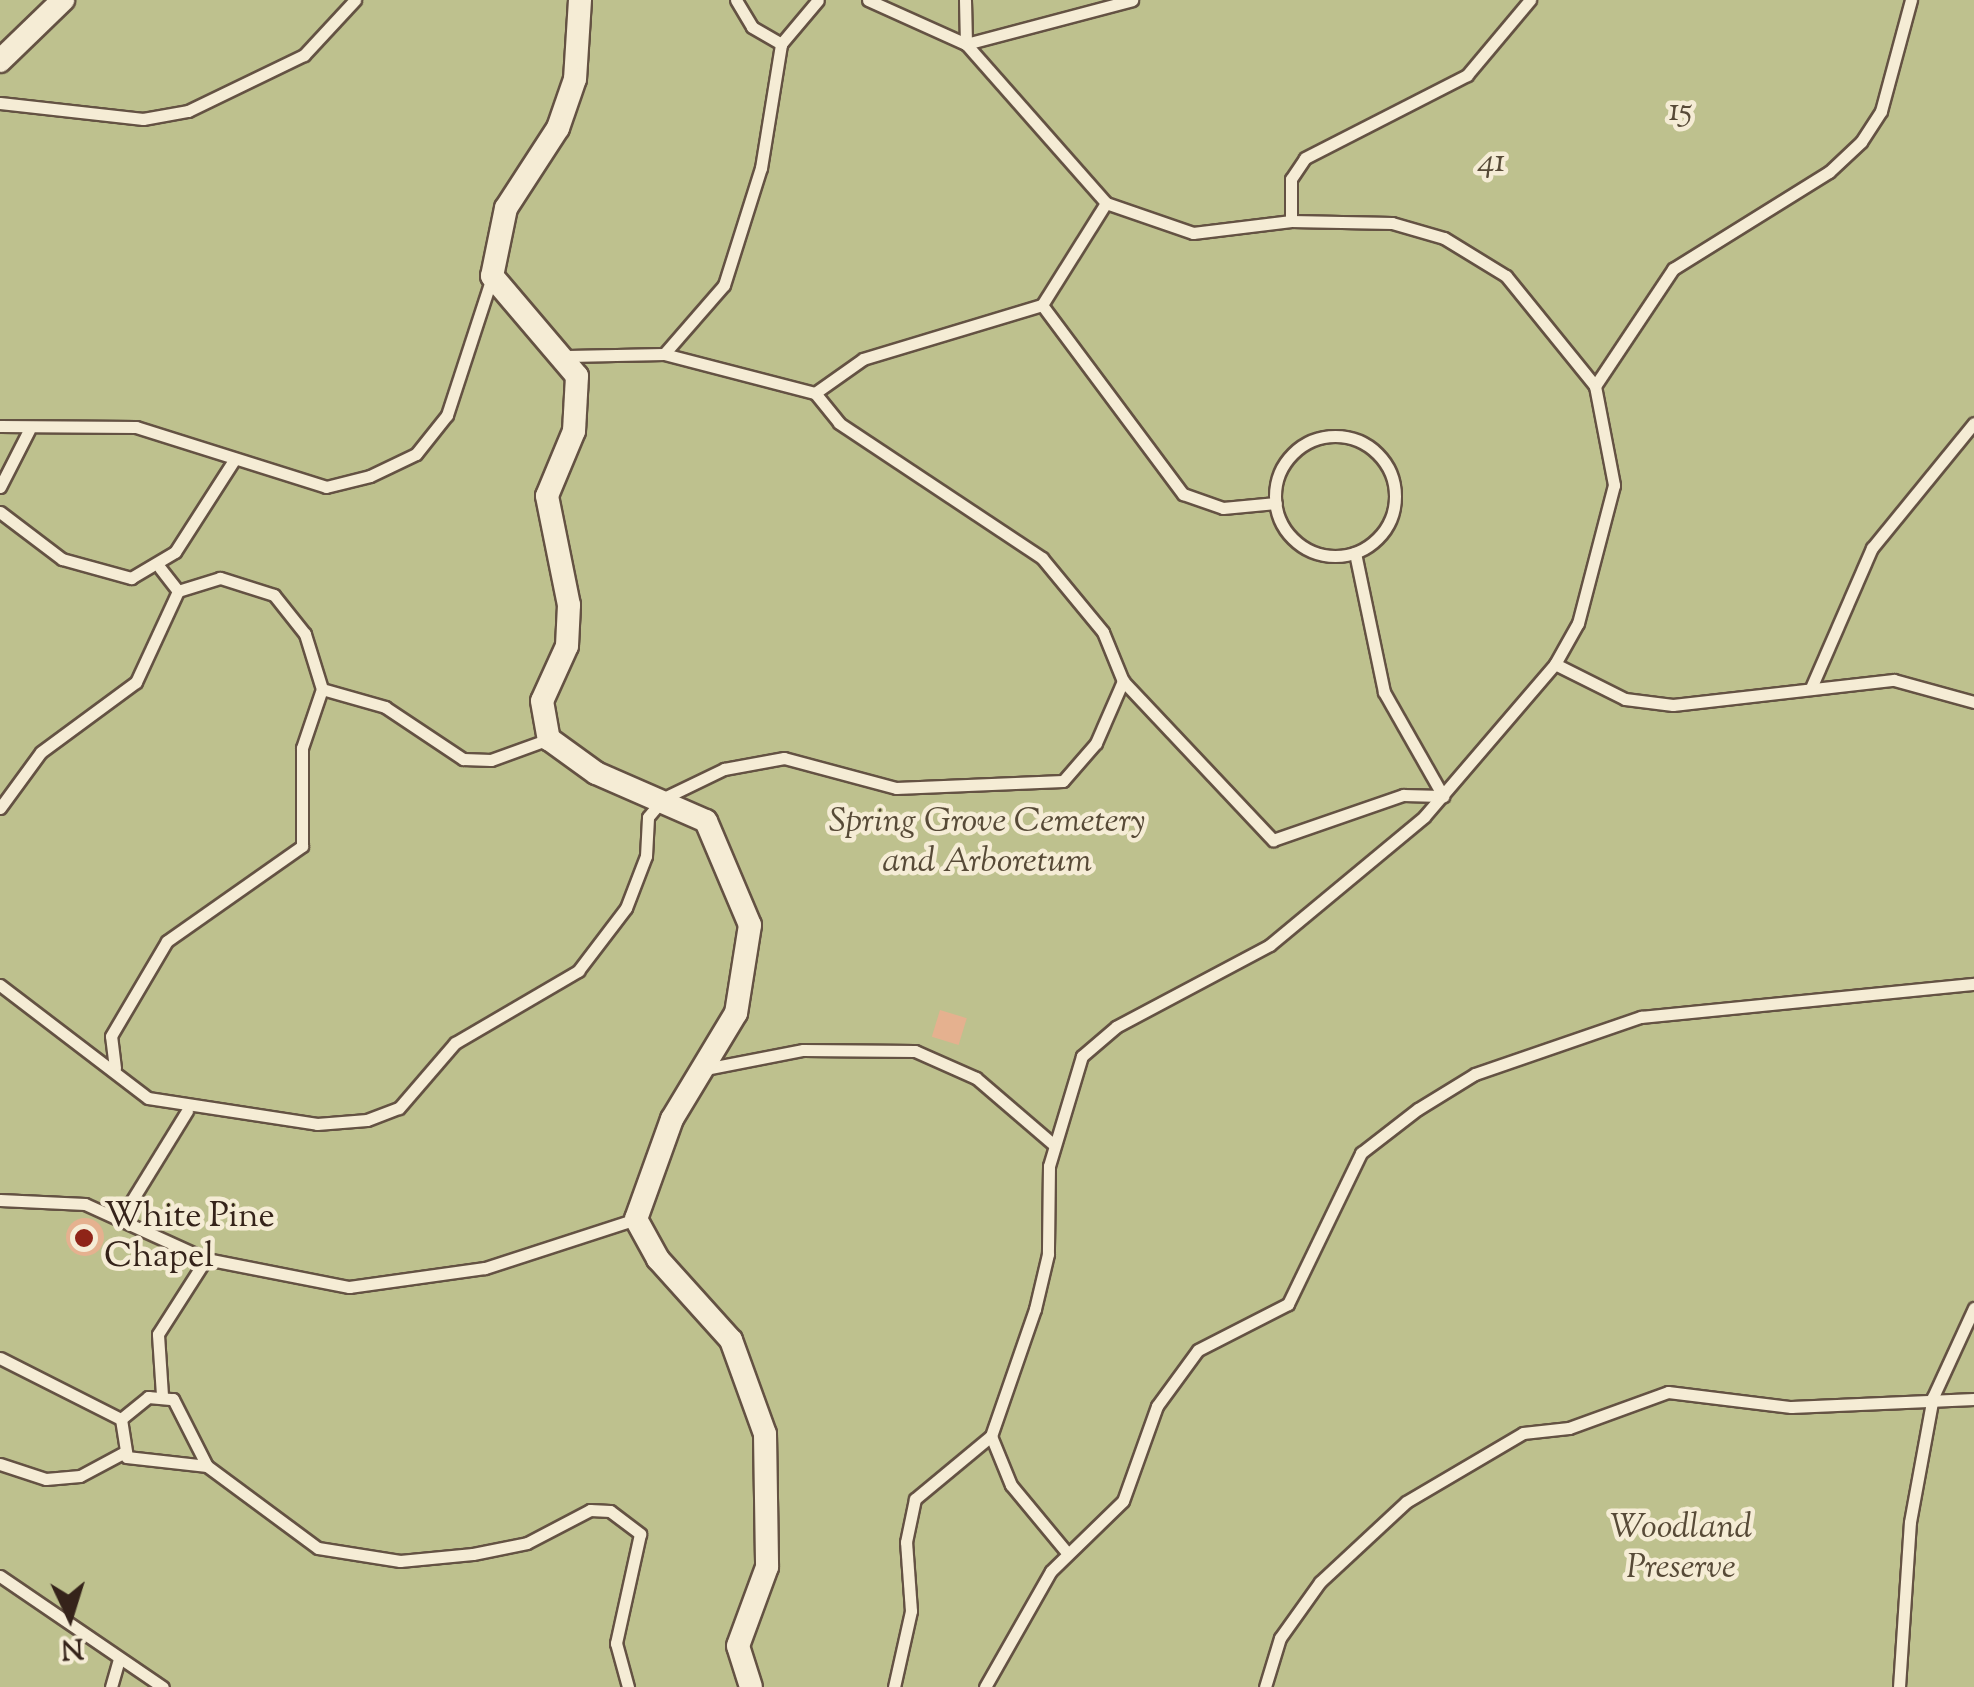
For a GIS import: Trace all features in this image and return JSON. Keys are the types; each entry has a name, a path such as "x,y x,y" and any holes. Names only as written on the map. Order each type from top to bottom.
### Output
{"street":[{"path":"0,61 63,0"},
{"path":"580,0 575,79 558,128 506,208 492,276 568,356 578,401 547,496 569,605 567,646 542,701 549,739 596,773 664,798 706,822 750,925 736,1014 672,1118 636,1218 658,1258 732,1340 765,1434 769,1552 738,1646 751,1687"}],"lane":[{"path":"0,102 143,118 188,111 304,55 355,0"},
{"path":"736,0 752,26 781,44"},
{"path":"664,354 724,285 761,168 781,44 818,0"},
{"path":"868,0 966,44 1106,204 1194,234 1292,221 1392,223 1444,238 1506,276 1595,386 1614,485 1584,605 1556,664 1443,796 1352,885 1270,945 1116,1028 1082,1056 1053,1144 1048,1254 991,1436 915,1499 906,1542 911,1611 894,1687"},
{"path":"965,0 966,44"},
{"path":"966,44 1132,0"},
{"path":"1292,221 1291,179 1306,158 1468,75 1530,0"},
{"path":"1595,386 1673,269 1861,142 1882,111 1908,1"},
{"path":"816,393 863,359 1042,304 1106,204"},
{"path":"0,426 30,430 136,427 326,488 416,454 467,374 492,276"},
{"path":"1042,304 1183,494 1222,508 1276,504"},
{"path":"568,356 664,354 816,393 839,422 1042,558 1103,632 1123,680 1273,840 1403,795 1443,796"},
{"path":"1810,688 1872,548 1974,423"},
{"path":"0,487 30,430"},
{"path":"1338,436 1375,451 1388,468 1394,508 1373,543 1354,553 1300,545 1276,504 1278,478 1300,447 1338,436"},
{"path":"0,512 91,573 131,578 160,568 234,460"},
{"path":"1354,553 1384,692 1443,796"},
{"path":"160,568 178,591"},
{"path":"0,808 42,752 136,682 178,591 220,578 274,594 305,634 322,689 302,748 302,846 167,941 112,1036 115,1068"},
{"path":"1556,664 1624,698 1673,705 1894,680 1974,702"},
{"path":"0,985 115,1068 148,1098 186,1111 317,1124 400,1108 455,1043 578,971 626,908 646,856 648,816 664,798 724,769 784,758 896,788 1063,781 1096,743 1123,680"},
{"path":"322,689 385,707 462,760 491,760 549,739"},
{"path":"985,1687 1068,1554 1122,1501 1157,1406 1198,1350 1288,1304 1362,1153 1418,1109 1476,1074 1642,1017 1974,984"},
{"path":"703,1069 803,1050 915,1051 976,1078 1053,1144"},
{"path":"123,1214 186,1111"},
{"path":"0,1200 123,1214 206,1259 348,1287 408,1282 546,1251 636,1218"},
{"path":"162,1395 158,1334 206,1259"},
{"path":"1898,1687 1910,1522 1933,1398 1974,1308"},
{"path":"0,1358 121,1418"},
{"path":"1264,1687 1280,1638 1320,1582 1406,1502 1523,1433 1569,1428 1668,1392 1790,1408 1933,1398 1974,1399"},
{"path":"121,1418 162,1395"},
{"path":"162,1395 184,1410 207,1466"},
{"path":"121,1418 123,1453"},
{"path":"991,1436 1012,1485 1068,1554"},
{"path":"0,1464 46,1479 80,1476 123,1453 207,1466 318,1548 400,1561 527,1543 590,1510 628,1520 641,1555 616,1643 628,1687"},
{"path":"0,1576 163,1687"},
{"path":"111,1687 119,1659"}],"green space":[{"name":"Spring Grove Cemetery and Arboretum","path":"0,0 1974,0 1974,1687 0,1687"}],"building":[{"path":"940,1010 967,1018 959,1045 932,1037"},
{"name":"White Pine Chapel","path":"85,1218 99,1223 104,1237 99,1251 85,1256 71,1251 66,1237 71,1223"}],"place":[{"name":"White Pine Chapel","path":"84,1238"}],"park label":[{"name":"15","path":"1680,112"},
{"name":"41","path":"1491,163"},
{"name":"Woodland Preserve","path":"1681,1549"}]}
